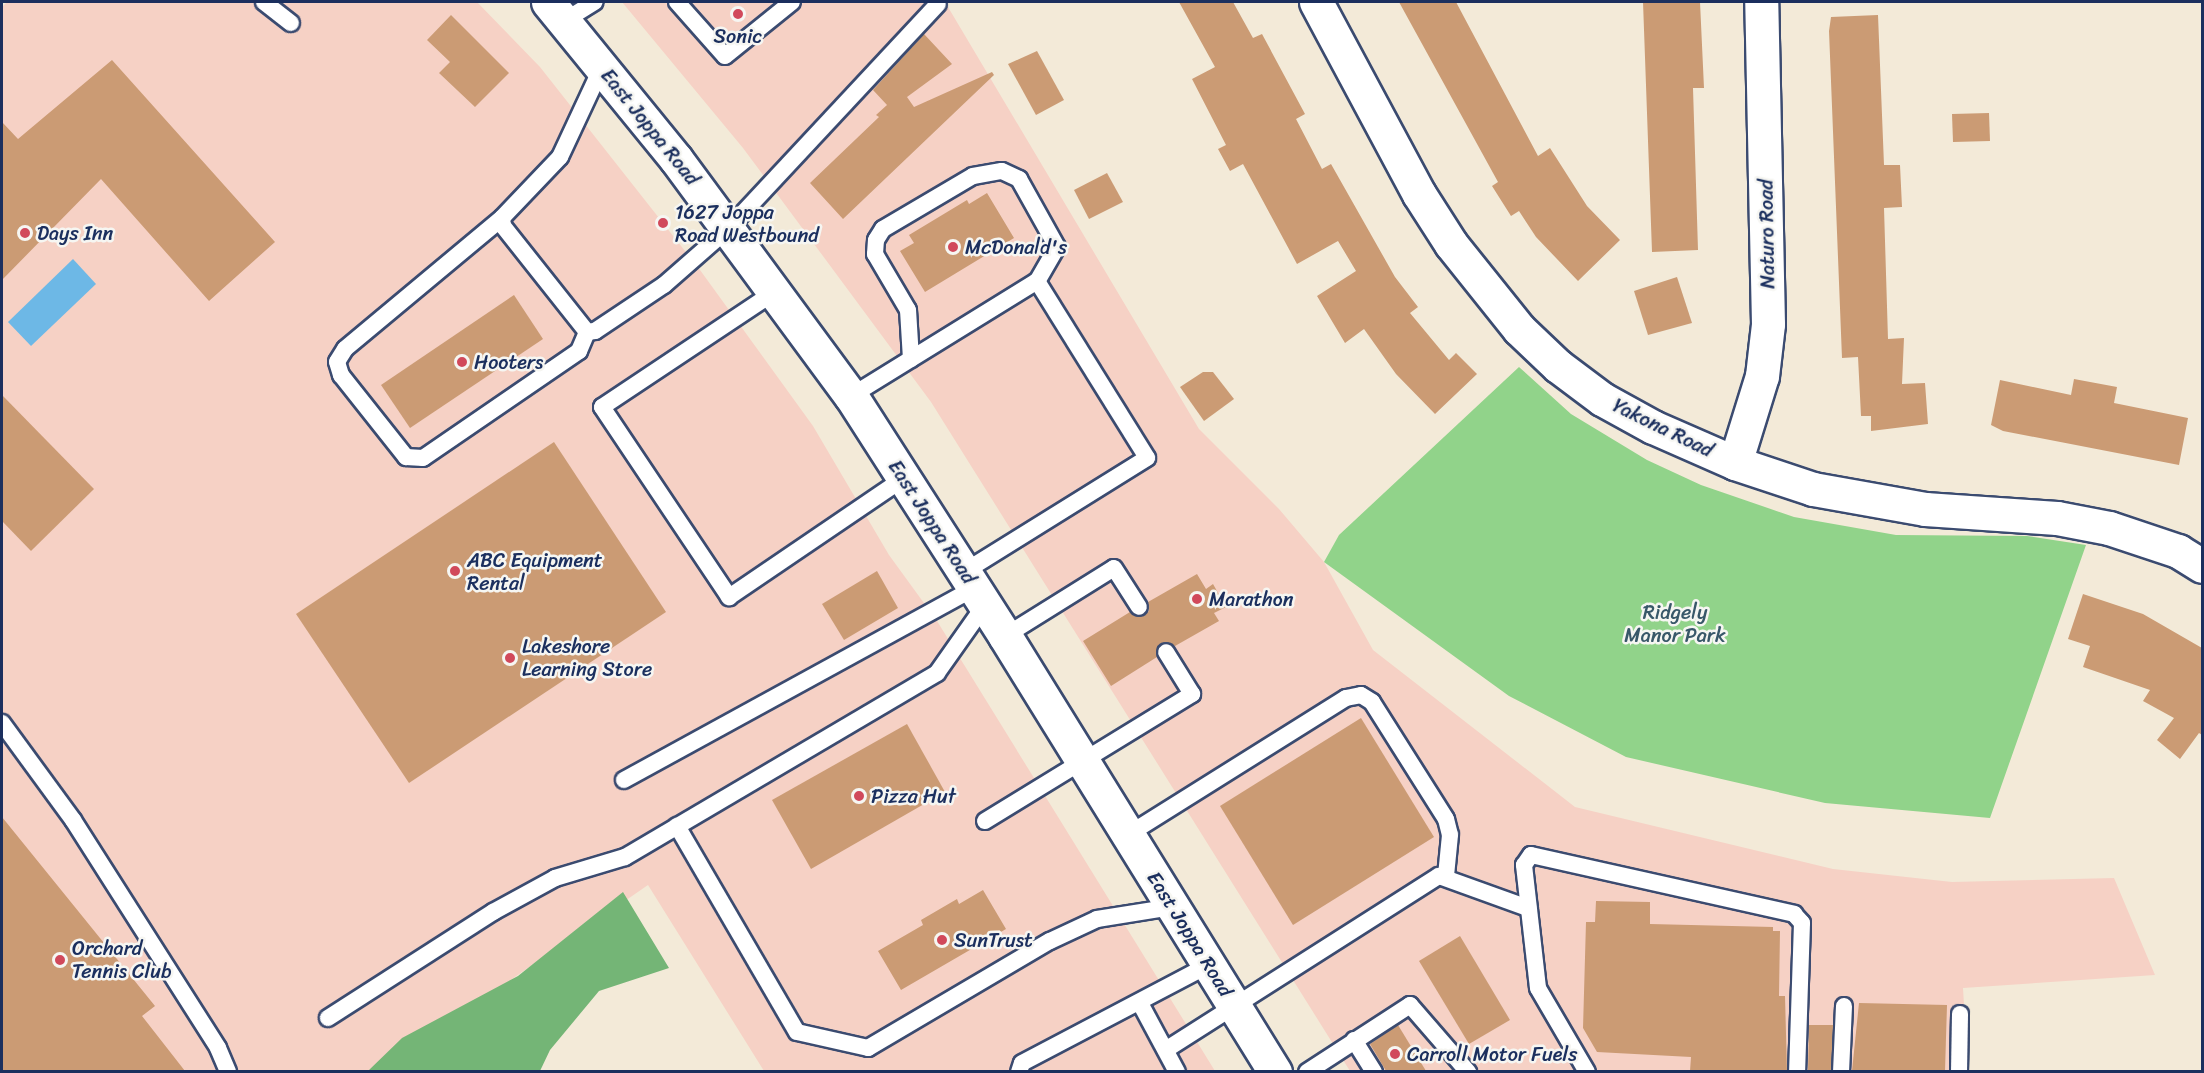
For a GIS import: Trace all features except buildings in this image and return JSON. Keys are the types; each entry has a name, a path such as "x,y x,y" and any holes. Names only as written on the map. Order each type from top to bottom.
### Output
{"street":[{"name":"Yakona Road","path":"1316,2 1419,194 1451,244 1519,329 1558,366 1602,399 1653,428 1735,463 1849,497 1925,509 2057,518 2109,528 2178,551 2202,566"},
{"name":"Naturo Road","path":"1735,463 1762,376 1768,324 1761,2"},
{"name":"East Joppa Road","path":"556,11 729,228 851,396 1005,636 1275,1071"}],"lane":[{"path":"264,2 291,22"},
{"path":"556,11 594,2"},
{"path":"677,2 725,56 792,2"},
{"path":"586,332 595,331 664,285 729,228 938,4"},
{"path":"586,332 579,351 423,458 406,457 341,375 337,362 345,349 502,218 560,157 602,67"},
{"path":"851,396 911,359 1037,280 1057,247 1019,179 1002,171 973,176 882,229 876,240 875,254 908,310 911,359"},
{"path":"502,218 503,226 586,332"},
{"path":"624,780 975,589 1147,458 1037,280"},
{"path":"776,291 602,407 729,597 904,478"},
{"path":"1005,636 1114,568 1138,607"},
{"path":"328,1018 493,912 555,878 625,857 937,673 975,589"},
{"path":"985,821 1192,694 1166,652"},
{"path":"1128,834 1346,698 1361,695 1372,702 1446,819 1450,835 1446,876"},
{"path":"2,723 73,820 218,1048 228,1071"},
{"path":"677,826 797,1032 868,1048 1050,941 1098,919 1173,907"},
{"path":"1587,1071 1538,988 1524,865 1531,855 1794,914 1802,923 1797,1071"},
{"path":"1167,1049 1439,876 1446,876 1528,908"},
{"path":"1019,1071 1022,1063 1209,965"},
{"path":"1140,1003 1177,1071"},
{"path":"1307,1071 1410,1005 1468,1071"},
{"path":"1841,1071 1844,1006"},
{"path":"1959,1071 1960,1014"},
{"path":"1354,1040 1374,1071"}],"shaded area":[{"path":"7,2 477,2 540,67 700,270 813,426 889,555 937,621 1215,1071 764,1071 648,885 379,1071 2,1071 2,7"},
{"path":"622,2 945,2 1199,429 1279,509 1324,562 1373,650 1575,807 1833,869 1952,882 2114,878 2155,975 1963,988 1968,1071 1350,1071 931,402 743,148"}],"green space":[{"name":"Ridgely Manor Park","path":"1519,367 1571,414 1647,460 1701,485 1794,517 1896,535 2027,536 2086,545 1990,818 1825,803 1626,757 1509,696 1324,562 1339,535"},
{"path":"623,892 669,968 599,991 550,1050 540,1071 368,1071 402,1038 518,976"}],"water":[{"path":"73,259 96,284 31,346 8,322"}],"place":[{"name":"Sonic","path":"738,14"},
{"name":"1627 Joppa Road Westbound","path":"663,223"},
{"name":"Days Inn","path":"25,233"},
{"name":"McDonald's","path":"953,247"},
{"name":"Hooters","path":"462,362"},
{"name":"ABC Equipment Rental","path":"455,571"},
{"name":"Marathon","path":"1197,599"},
{"name":"Lakeshore Learning Store","path":"510,658"},
{"name":"Pizza Hut","path":"859,796"},
{"name":"SunTrust","path":"942,940"},
{"name":"Orchard Tennis Club","path":"60,960"},
{"name":"Carroll Motor Fuels","path":"1395,1054"}]}
